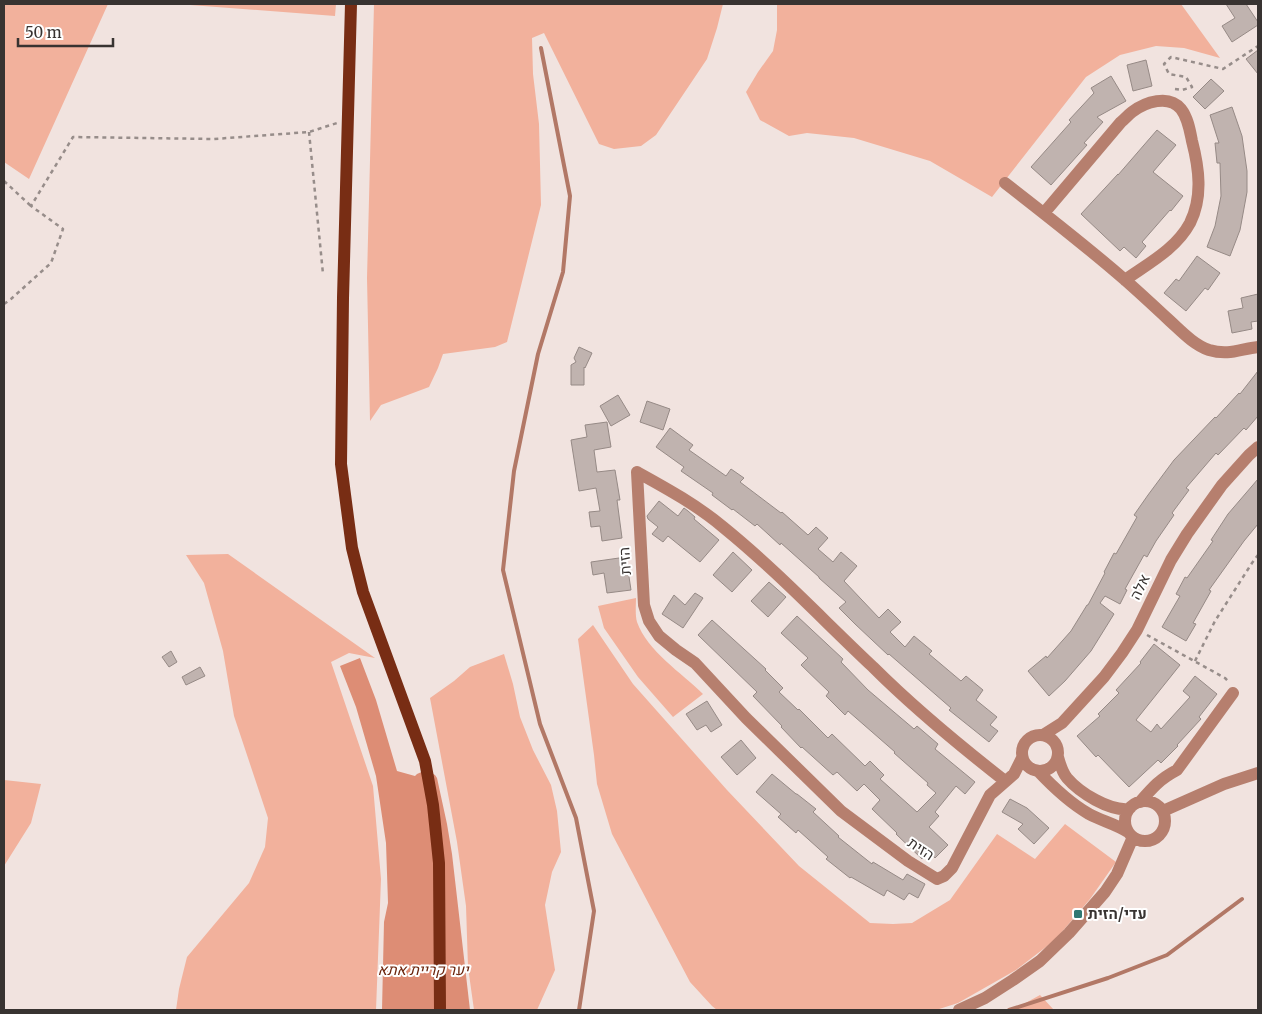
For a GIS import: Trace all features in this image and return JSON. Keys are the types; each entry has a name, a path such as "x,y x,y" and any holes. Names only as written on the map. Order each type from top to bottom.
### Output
{"main road":[{"path":"351,4 343,298 341,464 352,548 363,592 425,761 433,805 439,863 440,1010"}],"street":[{"path":"1044,213 1121,122 1133,111 1148,103 1159,100 1171,102 1180,108 1187,120 1196,156 1199,194 1196,207 1191,222 1170,249 1125,280"},
{"path":"1005,183 1125,280 1185,334 1207,349 1219,353 1232,353 1258,347"},
{"name":"אלה","path":"1043,735 1062,723 1104,677 1122,654 1137,630 1171,560 1187,534 1222,485 1258,447"},
{"name":"הזית","path":"1005,781 966,751 918,709 873,668 809,603 722,526 692,504 637,472 644,605 648,621 659,636 695,663 746,718 841,811 908,861 936,878 944,876 952,868 990,795 1014,774 1022,758"},
{"path":"959,1010 985,998 1040,961 1069,933 1105,892 1117,874 1130,835 1125,826 1127,812 1164,777 1177,770 1233,693"},
{"path":"1038,771 1051,785 1072,802 1088,813 1119,827 1138,841 1151,841 1157,839 1161,834 1166,823 1163,810 1153,802 1147,801 1123,810 1110,807 1088,795 1063,773 1056,745 1048,736 1036,735 1031,737 1026,741 1021,752 1022,758 1028,767 1038,771 1048,769 1058,757"},
{"path":"1163,810 1224,784 1258,773"}],"path":[{"path":"1159,100 1168,88 1182,90 1192,87 1186,78 1169,74 1164,64 1171,57 1223,69 1258,46"},
{"path":"31,206 72,137 214,139 309,132 348,119"},
{"path":"309,132 323,274"},
{"path":"4,181 31,206 63,229 51,263 4,304"},
{"path":"1194,661 1215,621 1258,555"},
{"path":"1137,630 1225,678 1230,684 1233,693"}],"shaded area":[{"path":"4,4 108,4 29,179 4,162"},
{"path":"177,4 336,4 335,16"},
{"path":"374,4 723,4 707,59 656,135 641,146 614,149 599,144 544,33 532,38 533,74 539,124 541,205 507,342 495,347 443,354 429,387 381,405 370,421 367,278"},
{"path":"777,4 1181,4 1220,58 1184,48 1156,46 1120,55 1086,77 992,197 930,161 854,138 807,133 789,136 760,120 746,92 773,51 777,30"},
{"path":"228,554 375,658 349,653 331,662 373,786 381,879 376,1010 176,1010 187,957 249,883 265,847 268,818 234,716 223,651 204,583 186,555"},
{"path":"636,598 637,622 642,633 666,661 703,694 673,717 638,677 604,628 598,606"},
{"path":"593,625 633,684 727,790 799,866 870,923 912,923 950,900 997,834 1035,859 1065,824 1116,862 1090,899 1055,940 1016,970 958,1003 936,1010 717,1010 690,982 612,834 597,784 578,639"},
{"path":"504,654 520,717 533,750 551,785 557,811 561,852 552,872 545,905 555,970 537,1010 474,1010 468,967 466,906 457,842 430,698 470,667"},
{"path":"4,780 41,784 31,823 4,866"},
{"path":"1040,995 1054,1010 1013,1010"}],"green space":[{"name":"יער קריית אתא","path":"360,658 376,700 397,771 415,776 426,770 437,778 452,854 470,1010 382,1010 384,922 388,903 386,843 376,776 356,707 340,666"}],"building":[{"path":"1226,4 1246,4 1258,22 1258,25 1232,42 1222,26 1235,18"},
{"path":"1258,50 1258,74 1246,59"},
{"path":"1146,60 1152,86 1133,91 1127,65"},
{"path":"1111,76 1126,101 1097,117 1103,122 1084,143 1087,145 1051,185 1031,167 1071,122 1069,120 1094,93 1091,88"},
{"path":"1211,79 1224,91 1205,109 1193,97"},
{"path":"1232,107 1242,136 1247,171 1247,192 1240,230 1230,256 1207,247 1215,226 1221,196 1220,163 1217,163 1215,143 1219,143 1210,115"},
{"path":"1157,130 1176,145 1153,172 1183,196 1142,242 1146,246 1136,258 1124,247 1120,251 1081,214"},
{"path":"1197,256 1220,273 1208,290 1205,288 1186,311 1164,293 1176,279 1179,281"},
{"path":"1258,294 1258,321 1251,322 1252,329 1232,333 1228,311 1243,308 1241,298"},
{"path":"579,347 592,353 584,367 584,385 571,385 571,365 576,362 574,358"},
{"path":"1258,371 1258,416 1246,430 1244,428 1218,455 1216,453 1186,488 1189,490 1172,513 1174,515 1147,557 1144,555 1125,589 1127,590 1120,604 1105,596 1100,603 1114,614 1091,651 1049,696 1028,671 1046,656 1047,658 1071,631 1088,605 1114,553 1116,554 1137,517 1134,515 1174,460 1240,394"},
{"path":"618,395 630,415 611,426 600,406"},
{"path":"647,401 670,409 663,430 640,422"},
{"path":"607,422 611,447 594,450 597,472 615,470 620,500 617,500 622,538 602,541 600,526 591,527 589,512 600,511 596,488 579,491 571,440 587,437 585,425"},
{"path":"670,428 693,445 689,450 726,476 731,469 744,478 740,482 782,512 808,535 816,527 828,538 818,549 833,562 841,552 857,566 844,581 879,618 888,609 901,622 890,632 905,647 914,636 932,651 929,654 961,681 966,676 983,690 976,700 997,717 990,725 998,731 989,742 949,710 951,708 888,655 855,624 839,608 846,602 781,543 780,545 757,524 755,526 712,495 713,493 681,471 684,467 656,447"},
{"path":"1258,479 1258,524 1209,590 1211,591 1193,623 1196,624 1186,641 1162,627 1180,596 1176,594 1185,577 1187,578 1213,541 1211,540 1228,514"},
{"path":"659,501 678,516 684,508 719,540 700,562 668,536 663,542 652,534 658,527 647,516"},
{"path":"733,552 752,570 732,592 713,575"},
{"path":"626,557 631,590 607,593 604,573 593,575 591,562"},
{"path":"769,582 786,597 768,617 751,601"},
{"path":"695,593 703,598 683,628 662,614 674,595 685,605"},
{"path":"797,616 843,659 841,662 868,690 914,729 917,726 938,744 935,749 975,782 965,794 956,786 935,812 939,816 929,827 948,845 935,858 929,852 922,859 872,809 880,800 864,784 857,791 837,772 833,775 801,748 753,696 757,692 698,635 712,620 766,669 783,688 779,692 798,710 828,738 832,734 865,766 870,761 884,775 880,779 917,812 936,793 895,752 848,711 845,715 826,696 829,692 801,665 808,658 781,633"},
{"path":"1154,644 1180,665 1136,720 1151,732 1157,724 1161,729 1190,697 1183,691 1195,676 1217,694 1199,717 1201,719 1178,746 1161,763 1158,760 1129,787 1098,755 1096,757 1077,736 1100,716 1098,714 1119,693 1116,690 1141,663"},
{"path":"171,651 177,662 169,667 162,657"},
{"path":"200,667 205,676 186,685 182,677"},
{"path":"707,701 722,725 711,732 706,725 697,730 686,714"},
{"path":"741,740 756,758 737,775 721,757"},
{"path":"772,774 816,809 813,812 838,837 872,864 873,862 903,880 907,874 925,884 918,898 909,893 904,900 887,890 884,896 850,878 826,859 828,857 798,830 796,833 778,817 781,814 756,792"},
{"path":"1010,799 1027,808 1049,828 1034,844 1018,829 1023,824 1002,812"}],"waterway":[{"path":"541,48 570,196 563,272 538,354 514,471 503,570 540,724 576,818 594,911 579,1010"},
{"path":"1009,1010 1108,978 1167,955 1242,899"}],"place":[{"name":"עדי/הזית","path":"1078,914"}]}
